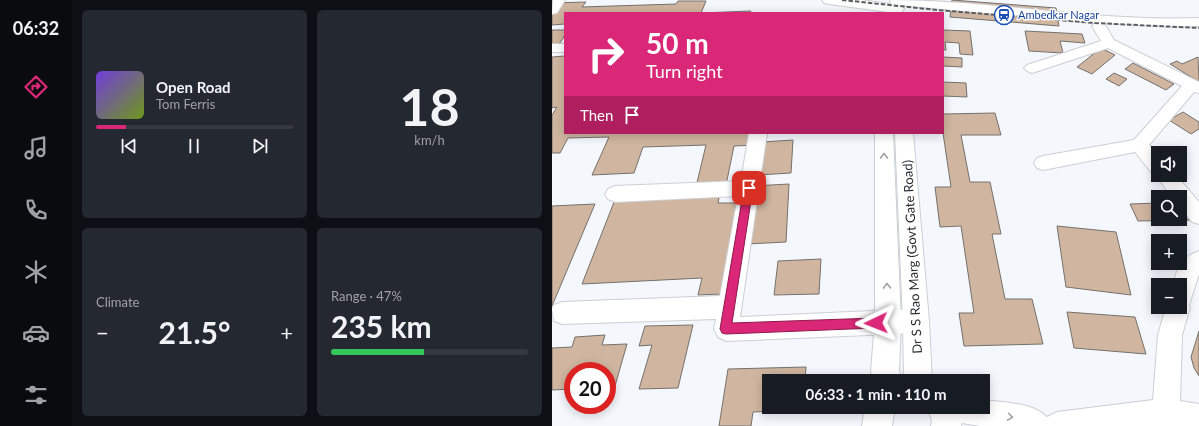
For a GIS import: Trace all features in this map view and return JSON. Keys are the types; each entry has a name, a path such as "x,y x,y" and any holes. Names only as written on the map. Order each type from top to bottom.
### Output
{"main road":[{"path":"829,0 889,5"},
{"path":"884,134 888,322 886,374"},
{"name":"Dr S S Rao Marg (Govt Gate Road)","path":"904,134 916,321 918,374"},
{"path":"877,426 879,414"},
{"path":"945,414 947,421 946,426"}],"street":[{"path":"552,10 560,0"},
{"path":"987,13 1012,3 1078,5"},
{"path":"1012,3 1066,19 1099,26 1173,31 1199,30"},
{"path":"889,5 1066,19 1175,23 1199,22"},
{"path":"1043,163 1139,145 1195,87 1109,43 1099,26"},
{"path":"1032,68 1109,43"},
{"path":"552,48 564,48"},
{"path":"758,134 726,329 916,321"},
{"path":"1139,145 1151,159"},
{"path":"1171,182 1199,216"},
{"path":"615,194 749,188"},
{"path":"1186,278 1188,270 1199,261"},
{"path":"562,312 729,308"},
{"path":"1166,412 1170,335 1176,314"},
{"path":"1057,426 1166,412 1199,417"},
{"path":"989,414 1029,420 1037,426"}],"building":[{"path":"952,0 1056,8 1059,26 950,17"},
{"path":"678,1 706,1 701,12 564,12 564,24 552,25 552,3 586,2 582,7 676,4"},
{"path":"751,11 750,12 726,12"},
{"path":"552,30 564,30 564,37 558,46 552,46"},
{"path":"944,30 970,31 973,55 960,54 959,43 945,42 946,50 944,50"},
{"path":"1025,31 1082,34 1085,43 1060,41 1063,53 1029,51"},
{"path":"1101,48 1115,55 1092,74 1077,67"},
{"path":"564,56 564,134 759,134 758,145 734,146 725,190 695,191 706,145 643,147 634,173 592,175 609,137 568,138 560,153 552,153 552,115 557,107 552,108 552,57"},
{"path":"944,57 962,58 962,67 944,66"},
{"path":"1198,57 1199,82 1170,64 1177,61 1182,64"},
{"path":"1133,63 1174,84 1166,90 1125,69"},
{"path":"1114,73 1127,79 1119,86 1106,79"},
{"path":"944,82 966,83 967,97 944,96"},
{"path":"1183,112 1199,122 1199,129 1191,134 1169,120"},
{"path":"995,113 1001,135 961,135 970,182 990,182 1001,234 992,234 1005,299 1032,299 1043,344 964,346 959,313 974,313 961,226 940,227 935,187 951,187 943,134 944,114"},
{"path":"793,140 791,173 758,175 762,142"},
{"path":"789,184 786,242 747,244 754,186"},
{"path":"720,193 718,203 738,203 722,294 698,295 702,278 582,284 616,197"},
{"path":"1151,203 1151,221 1138,221 1130,204"},
{"path":"595,204 552,306 552,206"},
{"path":"1187,212 1192,220 1187,220"},
{"path":"1057,226 1116,232 1131,295 1066,287"},
{"path":"821,259 819,294 774,295 778,261"},
{"path":"1067,312 1135,317 1146,354 1074,348"},
{"path":"693,325 678,388 639,389 652,345 639,346 645,326"},
{"path":"1199,331 1199,376 1194,368 1191,357"},
{"path":"605,335 602,345 627,344 616,382 616,362 564,362 564,389 552,390 552,348 572,347 575,337"},
{"path":"806,367 806,374 762,374 762,412 753,412 751,426 719,426 728,369"}],"railway":[{"path":"842,0 937,10 1095,23 1199,28"}],"place":[{"name":"Ambedkar Nagar","path":"1004,15"}],"route":[{"path":"749,188 726,329 876,323"}]}
